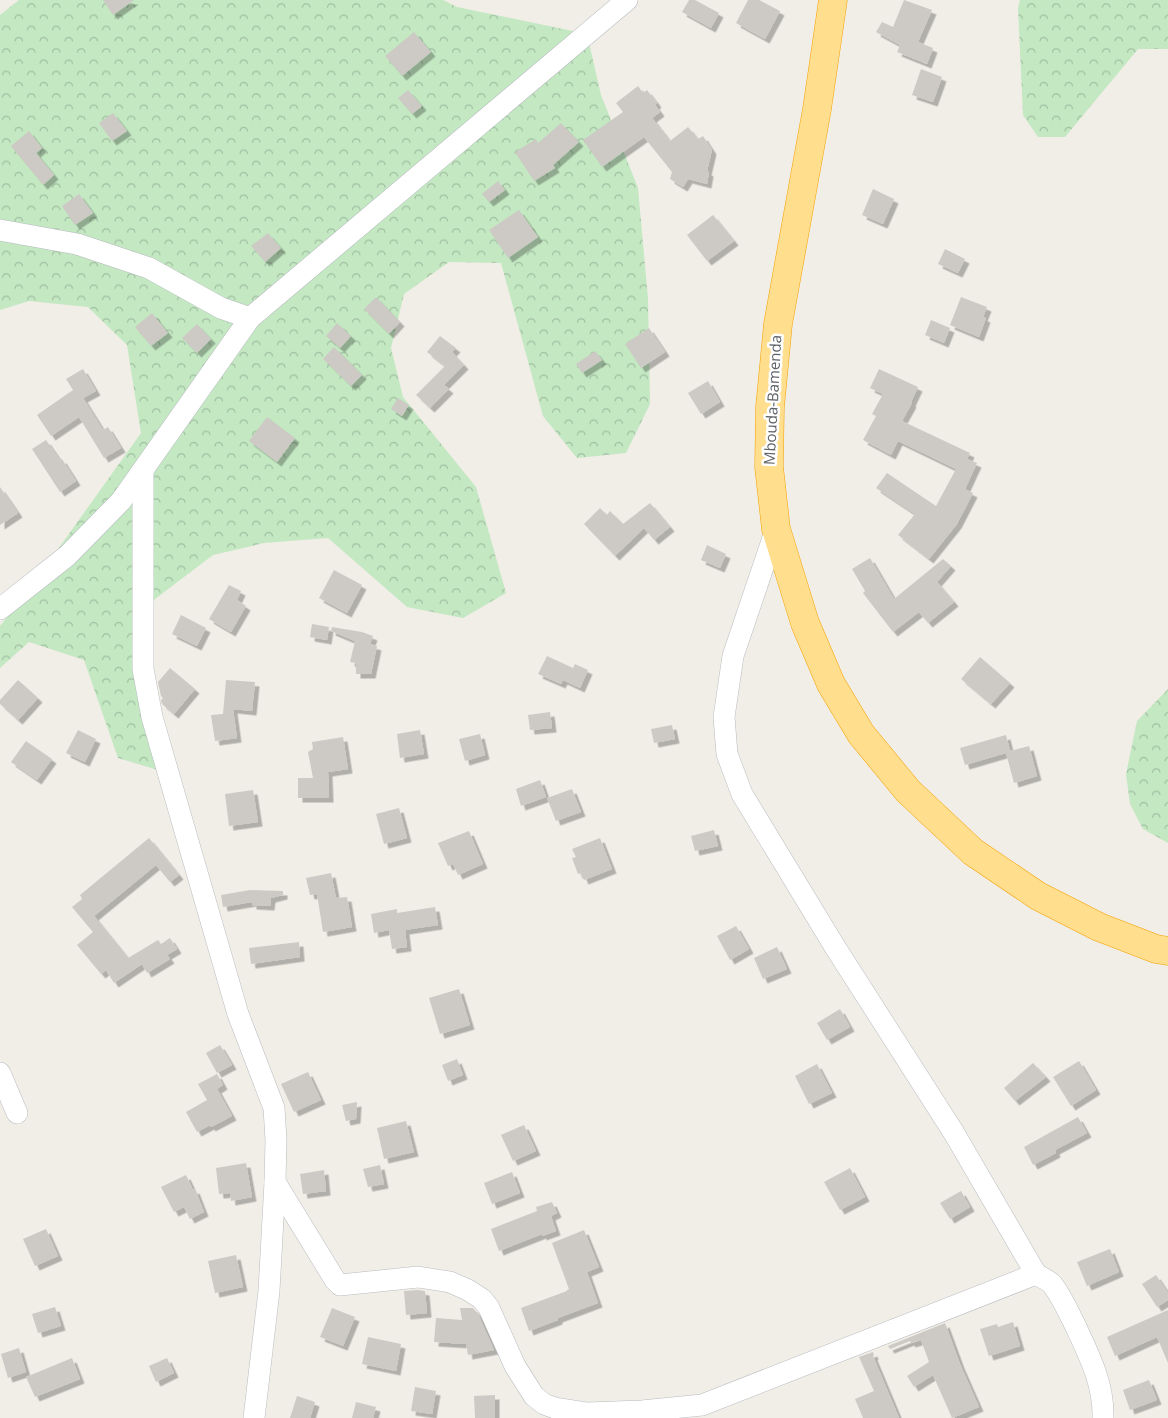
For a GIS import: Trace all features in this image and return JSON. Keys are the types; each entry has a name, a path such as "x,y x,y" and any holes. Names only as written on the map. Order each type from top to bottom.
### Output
{"highway":[{"name":"Mbouda-Bamenda","path":"833,0 817,109 778,324 770,407 769,466 776,529 805,623 831,684 861,734 908,791 972,852 1038,896 1099,928 1168,951"}],"street":[{"path":"0,609 67,556 121,500 250,318 627,0"},
{"path":"0,230 77,244 149,268 221,308 250,318"},
{"path":"143,470 143,670 152,718 238,1014 274,1108 276,1182 269,1291 254,1418"},
{"path":"776,529 732,656 724,718 727,754 742,794 835,947 954,1133 1036,1274 1051,1282 1064,1301 1089,1354 1098,1380 1104,1404 1103,1418"},
{"path":"0,1073 17,1113"},
{"path":"276,1182 335,1280 340,1284 418,1277 450,1282 468,1290 482,1299 490,1308 515,1366 534,1396 544,1404 555,1408 586,1413 698,1411 1036,1274"}],"green space":[{"path":"19,0 443,0 457,7 587,34 601,95 638,188 648,299 650,404 626,453 577,458 543,416 501,263 449,262 404,294 391,348 403,397 476,487 506,593 463,618 407,607 328,538 264,543 213,555 155,599 142,635 168,773 118,758 84,660 29,642 0,668 0,626 36,580 141,433 127,345 88,307 29,301 0,310 0,15"},
{"path":"1020,0 1168,0 1168,49 1138,49 1065,137 1038,137 1023,115 1018,8"},
{"path":"1168,689 1168,843 1143,829 1130,804 1126,774 1137,721"}],"building":[{"path":"103,0 134,0 113,15"},
{"path":"689,0 695,0 719,13 711,28 682,12"},
{"path":"748,0 759,0 780,11 765,39 736,23"},
{"path":"904,0 932,10 918,42 933,48 927,64 897,52 900,45 876,32 882,22 893,27"},
{"path":"414,32 431,52 402,76 385,56"},
{"path":"921,69 942,77 933,102 912,95"},
{"path":"638,86 643,93 647,90 657,103 655,105 660,112 652,118 670,141 688,127 698,139 703,136 712,150 707,171 709,172 707,184 688,179 683,187 670,179 672,172 644,137 602,167 583,140 623,112 616,103"},
{"path":"408,90 422,106 412,114 398,98"},
{"path":"113,113 127,131 112,141 99,123"},
{"path":"561,123 579,142 553,165 555,168 534,181 515,152 536,139 538,143"},
{"path":"29,131 42,148 36,153 54,175 43,185 11,146"},
{"path":"498,181 505,190 489,202 482,194"},
{"path":"873,189 894,199 883,224 862,215"},
{"path":"79,194 93,213 75,225 62,206"},
{"path":"519,210 538,237 508,258 489,230"},
{"path":"713,215 734,241 707,261 687,235"},
{"path":"268,233 281,248 265,262 251,246"},
{"path":"945,249 965,259 958,273 938,264"},
{"path":"376,297 400,322 389,334 364,309"},
{"path":"961,297 987,307 983,317 986,318 979,337 950,325"},
{"path":"152,313 168,333 151,346 135,327"},
{"path":"931,320 950,328 944,343 925,335"},
{"path":"337,323 351,336 340,348 326,336"},
{"path":"197,324 211,339 197,353 182,338"},
{"path":"649,328 665,352 641,368 625,344"},
{"path":"440,336 456,348 452,352 464,365 444,385 449,389 430,408 416,395 445,366 427,352"},
{"path":"334,347 362,375 351,386 323,359"},
{"path":"595,351 602,360 582,373 576,364"},
{"path":"83,369 96,391 83,398 103,430 108,427 121,448 104,458 79,417 51,436 37,415 73,390 66,379"},
{"path":"879,369 918,387 902,421 970,453 967,459 977,463 965,489 973,493 957,524 929,559 898,535 915,514 876,488 887,473 936,506 956,469 898,441 891,455 863,440 876,416 872,414 883,394 870,388"},
{"path":"708,381 720,402 701,414 688,393"},
{"path":"398,398 409,405 402,416 391,409"},
{"path":"267,417 295,438 277,462 249,441"},
{"path":"46,440 60,460 62,459 76,481 60,492 32,449"},
{"path":"0,487 18,513 0,525"},
{"path":"650,503 670,527 654,540 644,528 615,556 584,524 600,508 607,515 610,511 623,524"},
{"path":"707,545 726,554 720,568 701,560"},
{"path":"870,558 894,599 943,559 951,566 937,582 954,602 928,623 919,612 893,632 863,593 865,591 852,569"},
{"path":"334,570 362,585 347,613 319,598"},
{"path":"229,585 241,591 237,600 246,606 231,632 209,619"},
{"path":"181,615 206,628 197,646 172,634"},
{"path":"312,624 329,627 327,640 310,637"},
{"path":"332,627 362,632 373,636 370,644 377,646 371,674 356,674 356,663 350,662 355,641 331,631"},
{"path":"547,656 573,668 575,664 588,670 580,688 563,680 561,684 538,674"},
{"path":"980,657 1010,683 991,704 961,679"},
{"path":"170,668 195,689 174,714 162,704 161,700 163,698 158,682"},
{"path":"18,680 38,698 18,720 0,704 0,700"},
{"path":"226,680 255,682 252,711 233,709 237,738 215,741 211,715 223,714"},
{"path":"550,712 552,728 530,730 528,715"},
{"path":"672,725 675,739 654,743 651,729"},
{"path":"78,730 96,739 85,762 66,753"},
{"path":"420,730 424,754 400,758 397,734"},
{"path":"480,734 485,755 465,761 459,739"},
{"path":"1006,735 1010,751 1029,746 1037,776 1014,783 1006,753 965,765 960,748"},
{"path":"343,737 348,769 328,772 329,798 298,798 298,778 313,778 308,752 313,749 312,742"},
{"path":"26,741 52,759 37,780 11,762"},
{"path":"540,780 546,797 521,806 516,789"},
{"path":"572,789 581,812 556,821 547,798"},
{"path":"253,790 258,822 229,826 225,794"},
{"path":"399,808 407,838 384,844 376,814"},
{"path":"714,830 718,846 695,851 691,836"},
{"path":"469,831 483,864 458,875 453,864 448,866 438,843"},
{"path":"149,838 179,875 170,882 156,865 94,916 128,958 158,940 161,944 170,938 177,949 167,955 170,959 147,973 142,964 114,983 106,970 101,974 77,945 93,932 72,907 82,899 80,895"},
{"path":"600,838 612,869 584,880 581,873 578,874 572,858 576,857 572,849"},
{"path":"331,873 336,898 347,897 352,927 323,932 317,894 310,895 306,878"},
{"path":"250,890 283,891 283,895 271,898 270,906 252,905 252,902 223,907 221,895"},
{"path":"435,907 438,925 405,930 407,947 392,949 389,930 374,933 371,914 397,909 397,913"},
{"path":"736,926 749,949 730,960 717,936"},
{"path":"299,942 300,957 251,964 249,948"},
{"path":"777,947 787,969 763,979 754,958"},
{"path":"459,989 470,1025 440,1034 429,998"},
{"path":"840,1009 850,1027 827,1040 817,1023"},
{"path":"220,1045 232,1065 217,1073 206,1053"},
{"path":"457,1059 463,1075 448,1081 442,1065"},
{"path":"1079,1061 1096,1090 1071,1106 1053,1077"},
{"path":"1033,1063 1046,1077 1015,1101 1004,1088"},
{"path":"817,1064 832,1093 809,1104 795,1076"},
{"path":"308,1072 321,1100 294,1112 281,1084"},
{"path":"217,1074 223,1085 217,1089 232,1116 197,1132 186,1112 207,1100 198,1084"},
{"path":"357,1102 356,1119 346,1121 342,1105"},
{"path":"1078,1117 1087,1133 1055,1150 1056,1153 1033,1165 1024,1147"},
{"path":"406,1121 414,1152 384,1159 377,1128"},
{"path":"524,1125 536,1151 513,1161 501,1135"},
{"path":"246,1163 252,1197 231,1201 230,1193 219,1194 216,1168"},
{"path":"380,1165 384,1184 368,1187 363,1169"},
{"path":"850,1168 865,1197 840,1210 824,1182"},
{"path":"324,1170 326,1191 303,1194 300,1174"},
{"path":"512,1172 520,1193 492,1204 484,1183"},
{"path":"186,1175 193,1190 195,1189 204,1212 190,1219 184,1207 174,1212 161,1187"},
{"path":"961,1191 970,1207 950,1219 940,1203"},
{"path":"552,1202 557,1213 551,1216 556,1231 542,1236 542,1234 499,1251 491,1229 537,1211 536,1207"},
{"path":"46,1229 58,1256 35,1266 23,1239"},
{"path":"584,1230 599,1267 587,1272 598,1303 529,1331 521,1308 569,1289 552,1243"},
{"path":"1110,1249 1119,1272 1087,1286 1077,1262"},
{"path":"236,1255 243,1287 215,1293 208,1261"},
{"path":"1156,1275 1168,1293 1168,1300 1157,1307 1142,1284"},
{"path":"404,1291 425,1291 427,1313 406,1315"},
{"path":"55,1307 61,1326 38,1333 32,1314"},
{"path":"332,1308 355,1317 343,1346 320,1337"},
{"path":"460,1308 473,1308 478,1314 494,1350 468,1355 466,1344 434,1342 436,1318 462,1320"},
{"path":"1168,1310 1168,1363 1157,1337 1115,1356 1107,1337"},
{"path":"1013,1322 1020,1346 989,1356 980,1329 997,1324 998,1327"},
{"path":"945,1323 979,1407 952,1418 933,1375 914,1387 907,1376 929,1362 921,1340 911,1343 910,1341 890,1349 888,1346"},
{"path":"368,1337 401,1344 396,1371 362,1364"},
{"path":"19,1348 26,1372 8,1378 1,1354"},
{"path":"873,1352 899,1418 863,1418 855,1399 874,1391 859,1357"},
{"path":"72,1358 80,1379 35,1397 26,1377"},
{"path":"167,1358 174,1373 156,1382 149,1366"},
{"path":"1149,1380 1157,1400 1130,1410 1123,1390"},
{"path":"415,1387 436,1391 432,1414 411,1411"},
{"path":"495,1395 495,1418 475,1418 474,1396"},
{"path":"297,1396 315,1402 310,1418 290,1418"},
{"path":"356,1402 376,1407 373,1418 352,1418"}]}
